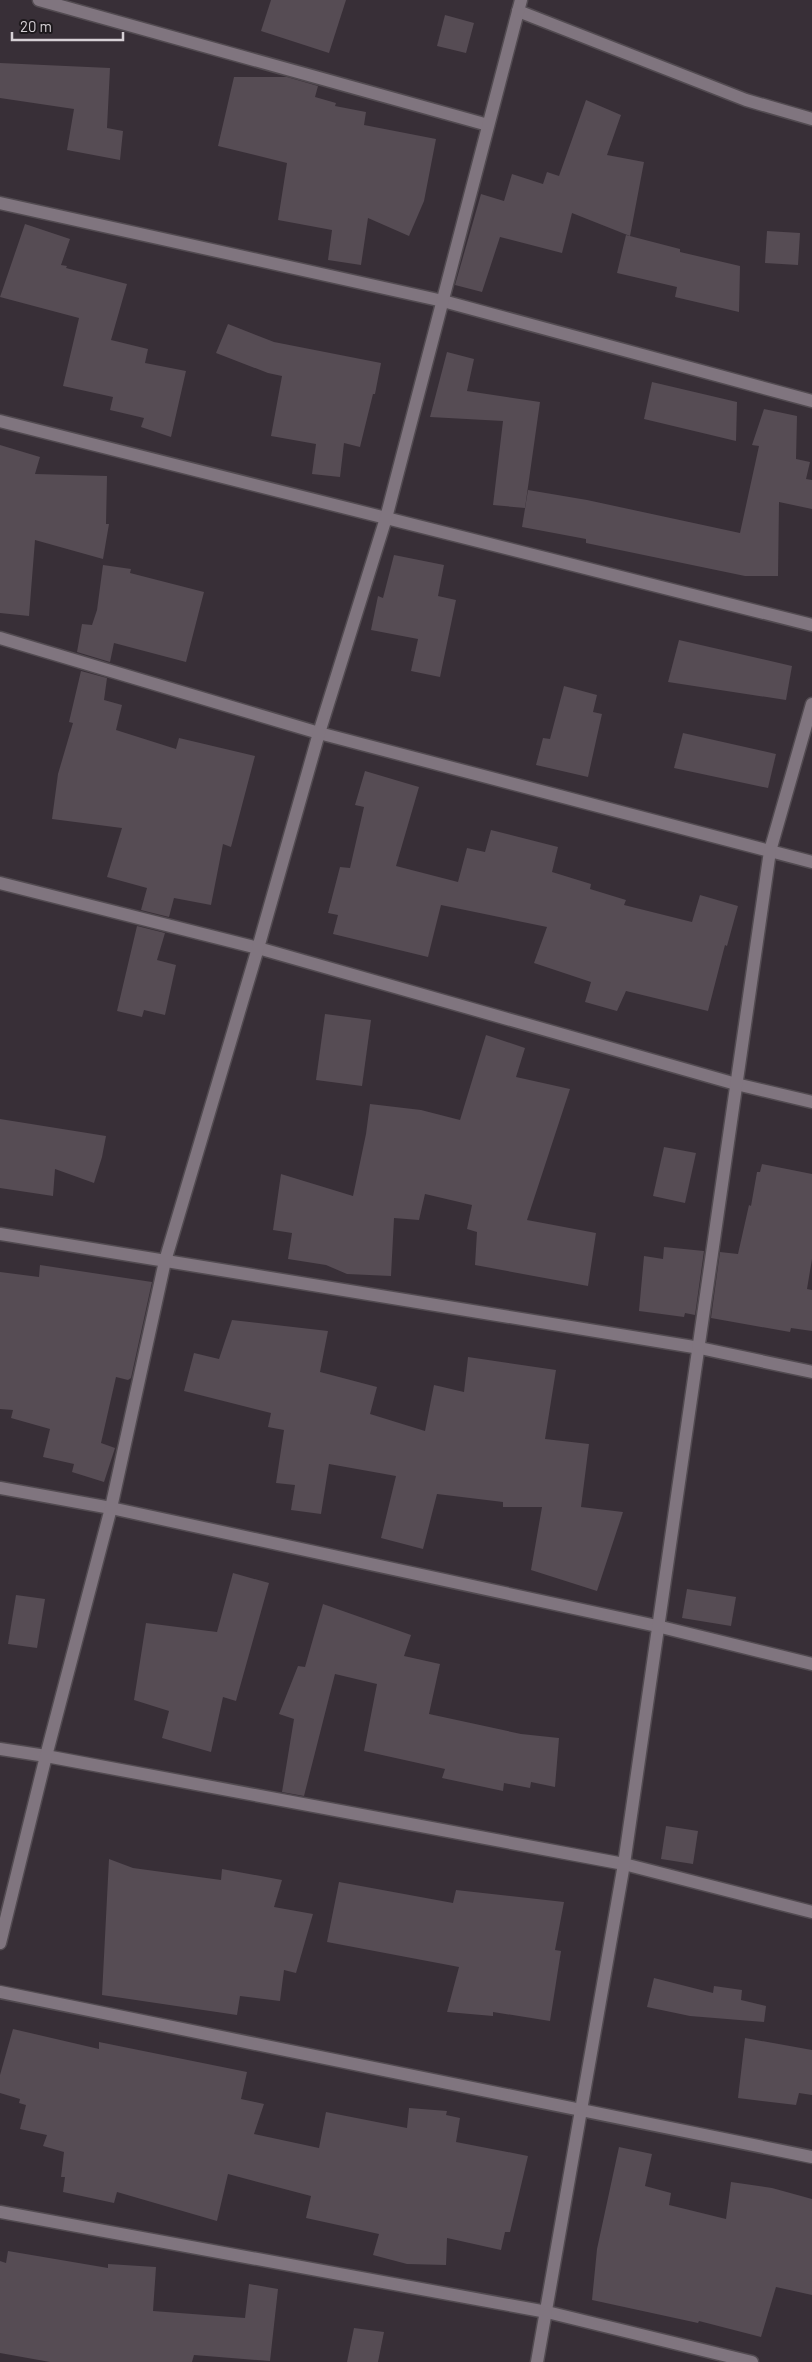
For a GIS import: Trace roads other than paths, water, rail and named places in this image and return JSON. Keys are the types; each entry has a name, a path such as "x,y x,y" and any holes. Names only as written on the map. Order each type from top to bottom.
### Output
{"street":[{"path":"39,0 488,125"},
{"path":"0,1943 46,1756 111,1508 165,1260 258,948 319,733 386,518 519,6 746,100 812,119"},
{"path":"0,203 443,301 812,401"},
{"path":"0,421 812,625"},
{"path":"0,638 319,733 812,862"},
{"path":"537,2362 624,1864 657,1626 700,1348 770,851 812,704"},
{"path":"0,883 258,948 736,1084 812,1102"},
{"path":"0,1234 700,1348 812,1372"},
{"path":"0,1488 111,1508 657,1626 812,1664"},
{"path":"0,1749 624,1864 812,1912"},
{"path":"0,1992 582,2112 812,2157"},
{"path":"0,2212 547,2312 752,2362"}]}
